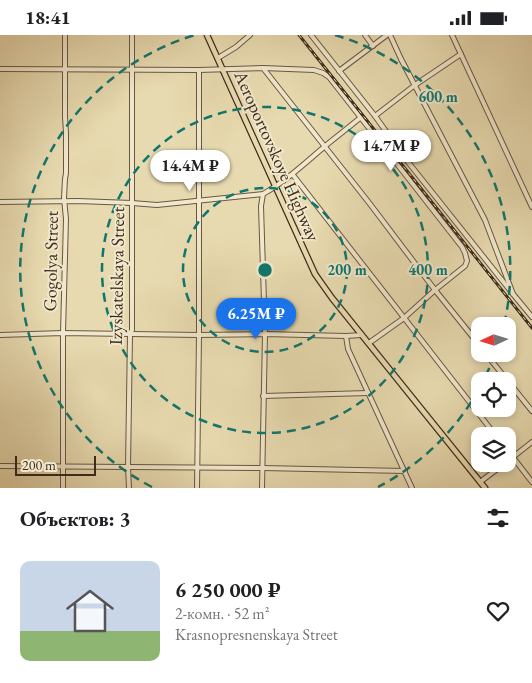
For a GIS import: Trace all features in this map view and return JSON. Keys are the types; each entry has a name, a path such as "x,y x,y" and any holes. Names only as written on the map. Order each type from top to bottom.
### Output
{"main road":[{"name":"Aeroportovskoye Highway","path":"207,35 315,274 485,488"}],"street":[{"name":"Gogolya Street","path":"63,488 64,198 66,173 64,70 66,35"},
{"name":"Izyskatelskaya Street","path":"129,488 130,334 132,320 132,35"},
{"path":"218,58 236,47 250,35"},
{"path":"311,35 375,116 408,162 532,317"},
{"path":"365,35 373,46"},
{"path":"339,71 388,35 485,220 513,294"},
{"path":"452,35 532,207"},
{"path":"375,116 415,85 461,54"},
{"path":"0,69 314,70 329,77 466,253 467,261 465,266 404,318 369,343"},
{"path":"197,488 199,69"},
{"path":"263,69 471,335"},
{"path":"0,202 78,201 157,205 263,194 292,175 360,118"},
{"path":"292,175 489,427"},
{"path":"262,488 265,334 261,206 263,194"},
{"path":"0,335 63,333 362,335"},
{"path":"346,336 348,349 412,488"},
{"path":"493,363 532,411"},
{"path":"263,396 368,393"},
{"path":"516,455 532,442"},
{"path":"516,463 532,482"},
{"path":"0,466 405,471"},
{"path":"480,482 493,472"}],"railway":[{"path":"299,35 532,328"}]}
